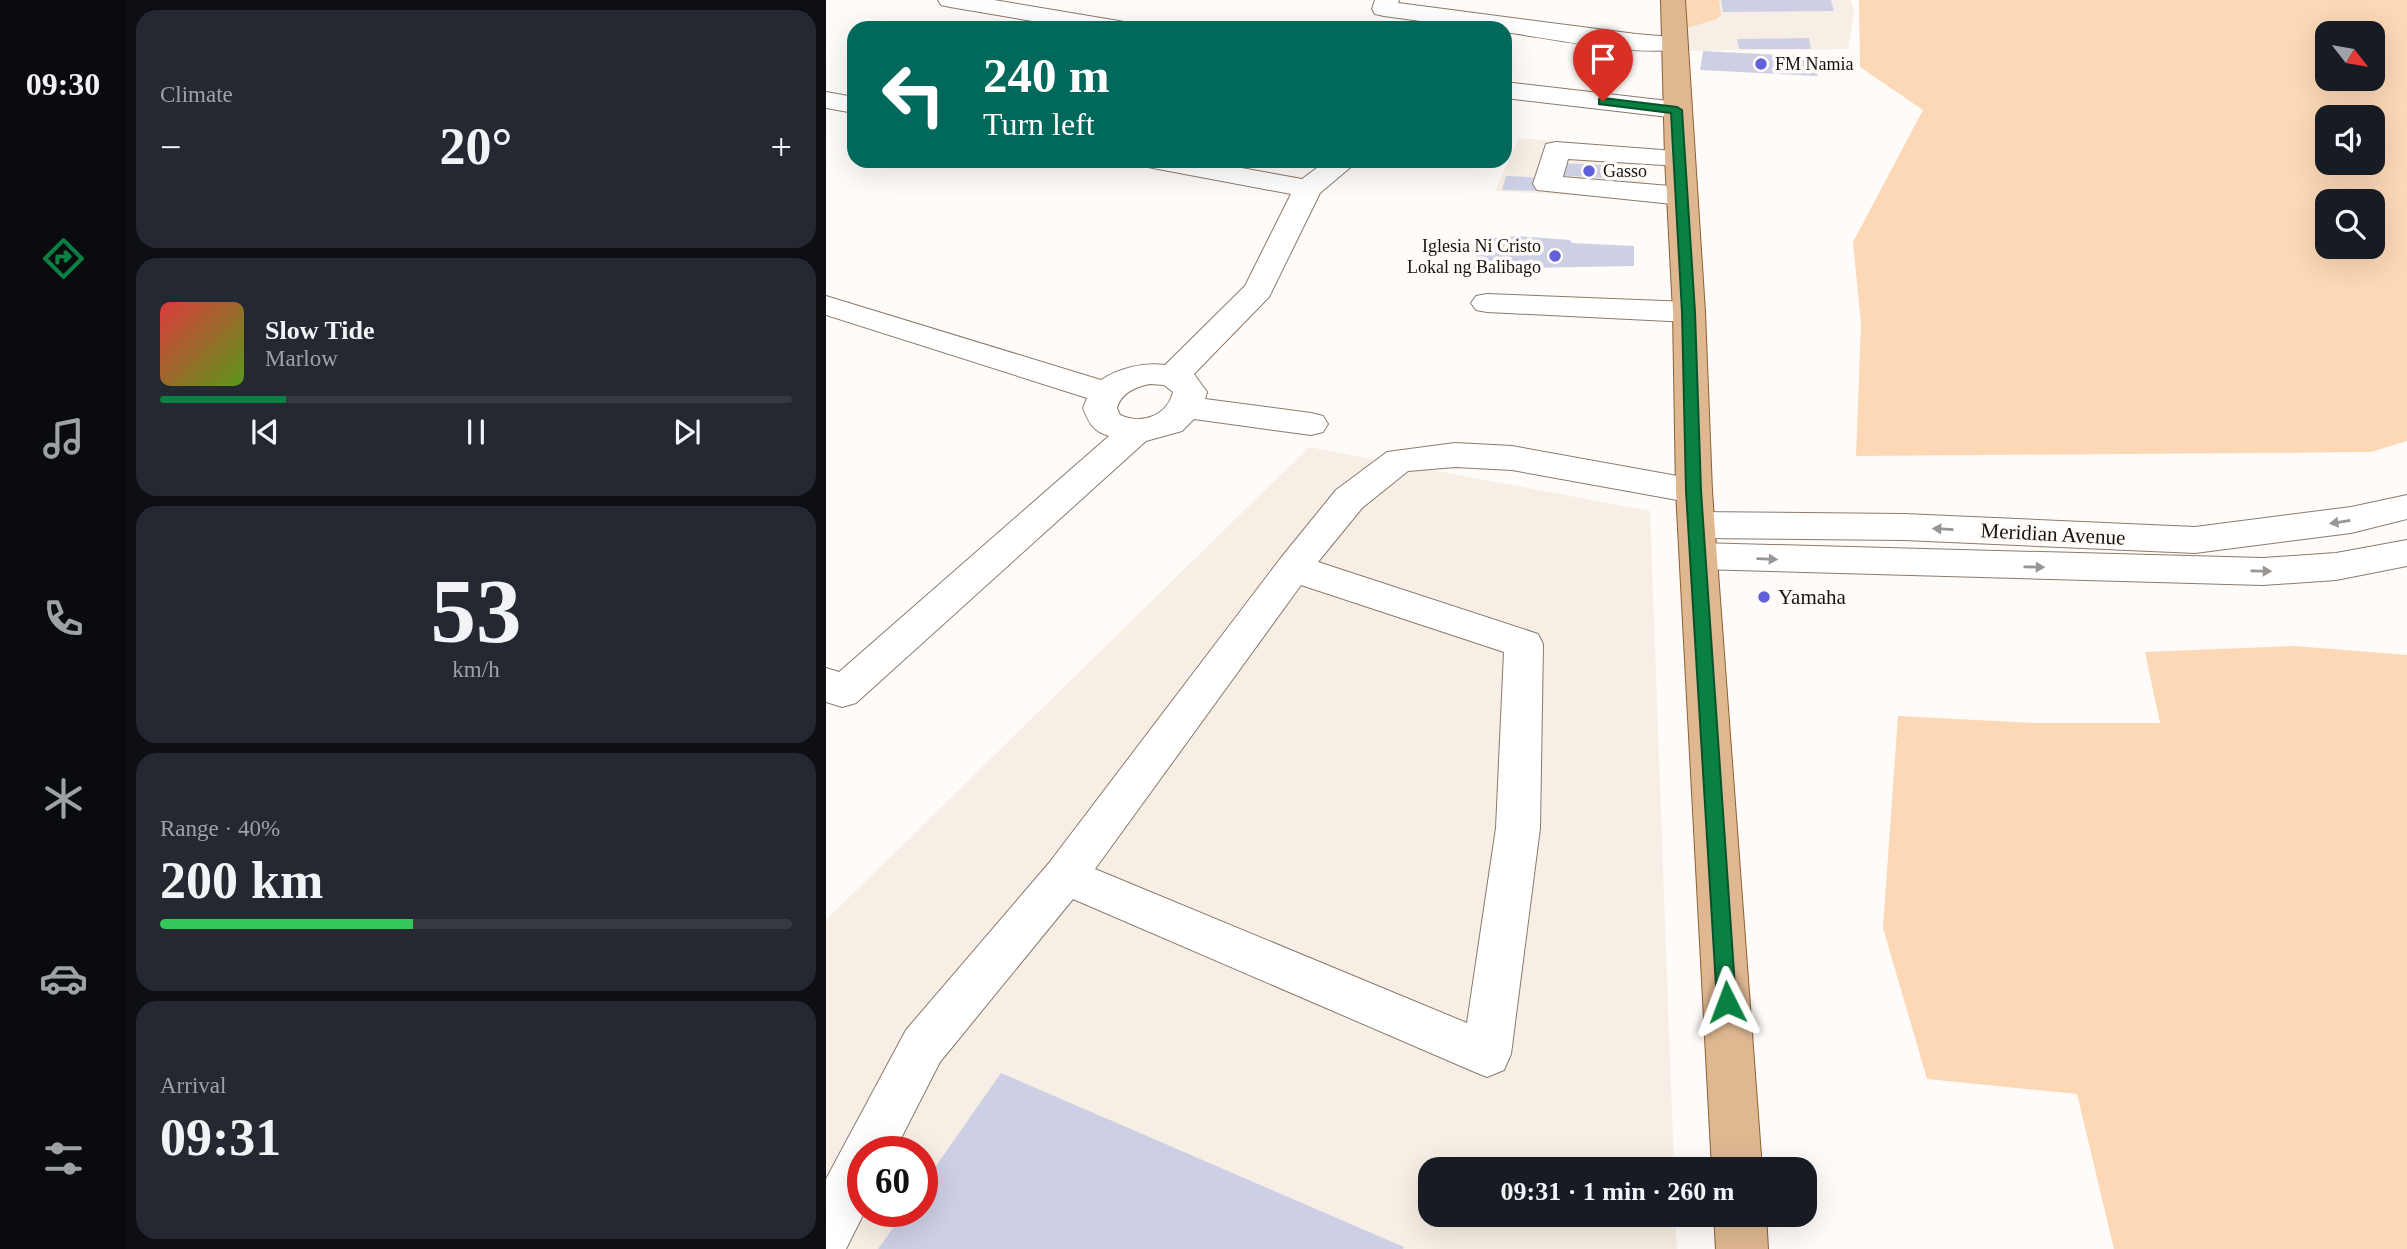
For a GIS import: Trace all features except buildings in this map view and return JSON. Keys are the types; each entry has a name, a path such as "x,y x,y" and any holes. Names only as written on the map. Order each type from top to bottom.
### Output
{"main road":[{"path":"1673,0 1689,312 1696,524 1736,1157"},
{"path":"1741,1227 1742,1249"}],"street":[{"path":"950,0 1077,21"},
{"path":"1387,0 1384,9 1441,8 1636,42 1674,43"},
{"path":"1512,91 1677,110"},
{"path":"826,100 847,104"},
{"path":"1679,158 1556,150 1547,184 1682,196"},
{"path":"1196,168 1308,189"},
{"path":"1174,376 1258,290 1308,189 1335,168"},
{"path":"1487,303 1689,312"},
{"path":"826,305 1106,393"},
{"path":"1150,373 1174,376 1187,386 1190,392 1187,407 1167,424 1136,431 1114,427 1106,422 1100,408 1106,393 1125,380 1150,373"},
{"path":"1187,407 1311,424"},
{"path":"826,683 842,692 1136,431"},
{"path":"875,1136 923,1046 1065,876 1293,568 1349,499 1399,460 1455,455 1512,458 1696,524"},
{"name":"Meridian Avenue","path":"1696,524 1882,527 2195,540 2351,520 2407,507"},
{"name":"Meridian Avenue","path":"1696,524 1906,565 2282,572 2389,558 2407,553"},
{"path":"1065,876 1487,1054 1518,828 1524,644 1293,568"},
{"path":"826,1234 847,1192"}],"shaded area":[{"path":"1684,0 1851,0 1854,12 1848,49 1685,51"},
{"path":"1684,0 1719,0 1721,15 1717,19 1687,28"},
{"path":"1859,0 2407,0 2407,441 2371,452 1856,456 1861,324 1853,242 1923,110 1860,67"},
{"path":"1519,138 1640,148 1646,199 1495,191 1505,168 1512,168 1512,153"},
{"path":"1309,447 1650,511 1674,1157 1418,1157 1418,1227 1676,1227 1677,1249 826,1249 826,920"},
{"path":"2294,646 2407,655 2407,1249 2114,1249 2077,1094 1927,1079 1883,928 1898,716 2034,723 2160,723 2145,652"}],"place":[{"name":"FM Namia","path":"1761,64"},
{"name":"Gasso","path":"1589,171"},
{"name":"Iglesia Ni Cristo Lokal ng Balibago","path":"1555,256"},
{"name":"Yamaha","path":"1764,597"}],"route":[{"path":"1603,101 1677,110 1689,312 1694,491 1727,1002"}]}
